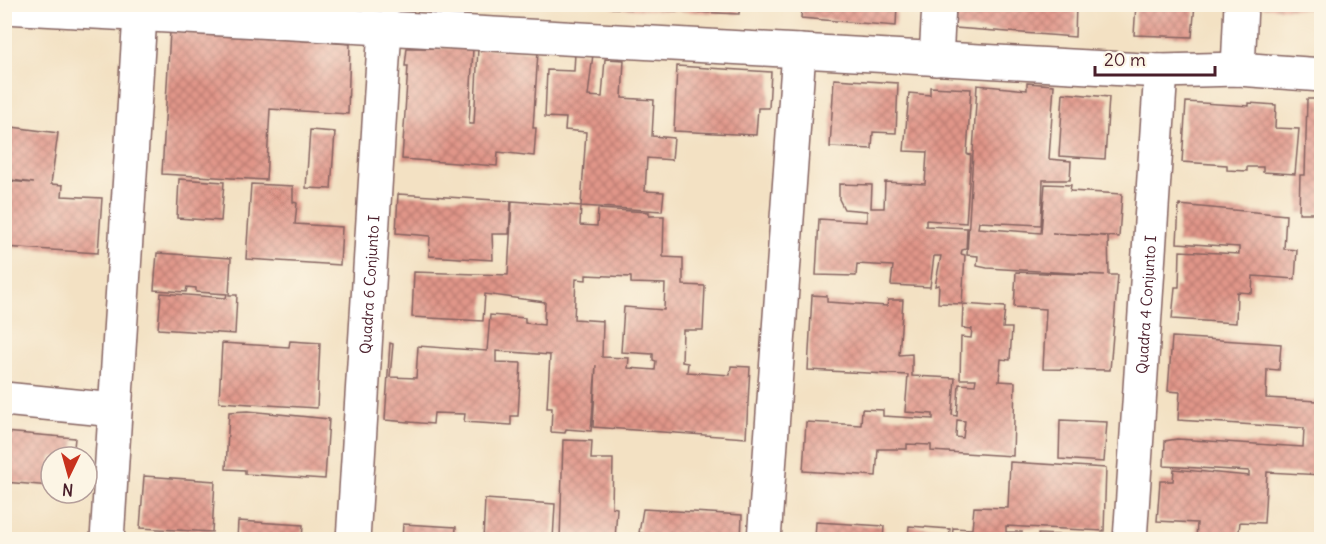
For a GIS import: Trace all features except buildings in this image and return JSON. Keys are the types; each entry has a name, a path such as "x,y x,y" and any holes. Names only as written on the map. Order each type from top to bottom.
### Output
{"street":[{"path":"936,59 939,4"},
{"path":"1238,69 1241,4"},
{"path":"4,7 1161,71 1238,69 1322,75"},
{"path":"107,540 140,15"},
{"name":"Quadra 6 Conjunto I","path":"353,540 385,28"},
{"path":"764,540 799,51"},
{"name":"Quadra 4 Conjunto I","path":"1130,540 1161,71"},
{"path":"4,399 115,410"}]}
